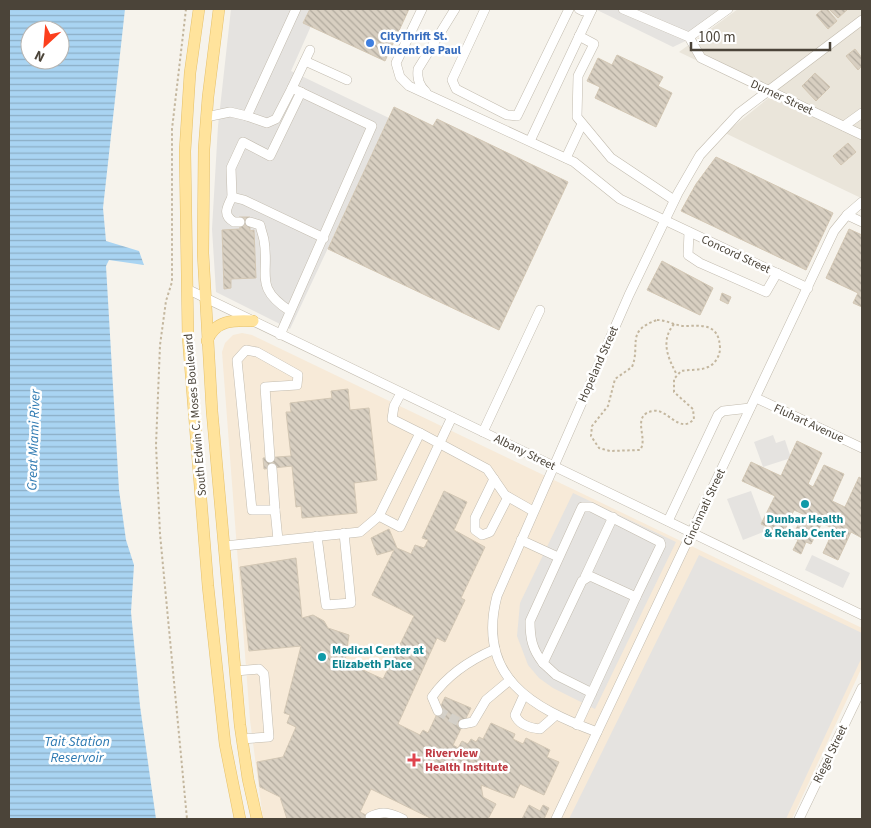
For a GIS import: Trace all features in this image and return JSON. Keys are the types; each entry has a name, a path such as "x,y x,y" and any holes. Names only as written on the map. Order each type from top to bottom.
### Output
{"main road":[{"name":"South Edwin C. Moses Boulevard","path":"199,9 190,73 186,151 188,337 205,547 224,742 240,819"},
{"name":"South Edwin C. Moses Boulevard","path":"219,9 206,117 203,188 207,341 242,739 257,819"},
{"path":"207,341 211,332 222,323 235,320 253,322"},
{"path":"205,547 224,546"},
{"path":"217,672 236,671"},
{"path":"224,742 242,739"}],"street":[{"path":"247,116 296,9"},
{"name":"Concord Street","path":"422,9 396,62 400,77 409,86 566,158 585,168 620,198 808,288"},
{"path":"428,94 420,86 417,77 418,69 455,9"},
{"path":"485,9 452,80 456,90 507,115 518,116 569,9"},
{"path":"579,9 583,11 592,9"},
{"path":"530,141 592,9"},
{"path":"623,9 689,38 728,9"},
{"name":"Hopeland Street","path":"597,732 556,715 524,694 510,680 501,665 495,649 491,618 496,596 552,466 684,181 707,146 739,113 862,20"},
{"path":"579,36 594,44 578,76 577,117 611,158 674,200"},
{"name":"Durner Street","path":"689,38 701,58 862,135"},
{"path":"206,117 230,112 267,123 276,119 310,50"},
{"path":"305,61 347,80"},
{"path":"280,334 372,126 292,88"},
{"path":"237,222 227,217 226,212 232,197 231,168 243,142 270,156 301,92"},
{"path":"844,126 862,113"},
{"path":"566,158 582,124"},
{"path":"232,197 244,200 324,238"},
{"name":"Cincinnati Street","path":"556,819 834,231 846,215 862,202"},
{"path":"846,215 862,222"},
{"path":"250,222 260,225 264,240 266,287 277,303 290,311"},
{"path":"689,232 688,254 700,263 766,292 777,273"},
{"name":"Albany Street","path":"187,289 862,615"},
{"path":"483,432 540,310"},
{"path":"270,458 265,387 297,385 298,375 256,352 246,350 237,360 252,510 275,510"},
{"path":"401,393 394,406 392,419 440,442 487,469 508,497 533,511"},
{"name":"Fluhart Avenue","path":"756,398 862,448"},
{"path":"668,521 718,415 723,411 750,408"},
{"path":"379,516 400,527 452,417"},
{"path":"224,546 360,532 379,516 420,432"},
{"path":"272,468 278,540"},
{"path":"494,479 475,518 475,530 482,535 490,532 508,497"},
{"path":"577,725 592,693 636,597 661,545 660,542 591,507 582,508 558,557 530,621 530,638 535,652 543,663 556,675 592,693"},
{"path":"543,663 613,517"},
{"path":"317,536 326,605 351,602 344,533"},
{"path":"521,540 558,557"},
{"path":"585,577 594,577 636,597"},
{"path":"438,711 432,697 442,683 477,657 495,649"},
{"path":"236,671 259,669 264,674 269,737 242,739"},
{"path":"463,724 473,722 486,700 510,680"},
{"name":"Riegel Street","path":"799,819 862,688"},
{"path":"524,694 515,715 524,724 540,729 556,715"},
{"path":"370,817 389,812 403,819"}],"path":[{"path":"186,9 172,130 172,282 166,301 160,345 156,445 160,534 187,819"},
{"path":"657,320 674,323 684,326 697,324 712,329 719,341 720,351 716,360 708,368 690,369 677,375 673,384 674,392 694,409 695,415 692,422 678,424 660,411 652,411 645,415 640,425 643,442 640,450 610,451 599,448 591,436 592,426 608,406 615,378 632,367 638,333 649,322 657,320"},
{"path":"674,323 667,337 666,347 671,365 677,375"}],"shaded area":[{"path":"231,9 310,9 303,22 311,26 291,71 389,118 290,329 216,292 212,229 218,126"},
{"path":"595,9 732,9 698,35 673,47"},
{"path":"738,9 862,9 861,198 725,133 771,96 679,52"},
{"path":"242,333 252,335 862,628 862,667 792,819 263,819 250,720 222,352 225,343 233,335"},
{"path":"773,435 776,443 785,440 791,458 763,467 754,442"},
{"path":"751,491 766,531 743,540 727,499"},
{"path":"573,493 676,542 595,709 553,688 539,678 528,665 517,636 520,603"},
{"path":"699,555 862,633 862,657 786,819 569,819"},
{"path":"812,555 850,573 843,588 805,570"}],"water":[{"name":"Tait Station Reservoir","path":"9,9 125,9 103,208 106,241 139,251 144,265 109,260 106,266 119,490 126,540 134,565 131,612 140,706 156,819 9,819"}],"building":[{"name":"CityThrift St. Vincent de Paul","path":"310,9 409,9 385,61 303,23"},
{"path":"823,9 827,9 837,21 828,29 816,15"},
{"path":"829,9 848,9 838,18"},
{"path":"855,49 862,58 862,66 858,70 846,56"},
{"path":"617,55 663,77 658,86 672,93 656,127 595,98 600,87 587,81 598,58 612,65"},
{"path":"815,73 830,87 816,101 802,86"},
{"path":"394,107 433,126 437,119 568,182 499,330 328,249"},
{"path":"848,143 856,152 841,165 833,156"},
{"path":"716,157 833,213 806,270 681,211 696,184"},
{"path":"239,217 250,217 250,231 254,230 256,278 231,279 231,288 224,289 222,230 240,229"},
{"path":"849,229 862,235 862,307 853,303 858,293 826,278"},
{"path":"662,261 713,288 700,315 647,290"},
{"path":"722,293 731,297 728,304 720,300"},
{"path":"348,389 350,410 369,408 377,480 354,483 357,513 302,518 301,506 296,507 292,466 264,469 263,458 291,456 286,412 291,412 290,403 332,398 331,391"},
{"name":"Dunbar Health & Rehab Center","path":"797,441 822,453 808,484 813,487 824,465 844,474 832,501 845,507 859,477 862,479 862,538 851,532 838,560 823,553 834,529 822,523 811,544 806,542 801,554 793,550 798,540 792,538 803,514 794,510 783,534 761,524 775,496 742,481 751,462 781,476"},
{"name":"Medical Center at Elizabeth Place","path":"444,491 467,502 454,530 485,547 461,598 465,600 445,642 437,638 398,724 420,735 423,730 428,733 445,697 471,708 453,745 458,748 462,741 468,744 471,739 476,742 479,737 483,739 491,723 515,734 513,739 523,744 526,738 550,750 547,757 559,762 544,795 520,784 514,798 481,785 483,797 496,804 488,819 432,819 371,789 360,812 374,819 287,819 280,797 260,787 257,762 283,757 296,727 287,723 290,715 284,713 301,646 249,651 240,567 296,558 302,618 313,615 324,621 328,628 349,635 345,662 383,679 414,616 372,595 394,550 377,555 371,538 389,529 397,548 411,554 415,545 424,548 428,540 422,538"},
{"path":"529,805 540,811 543,805 549,808 544,819 522,819"}],"tunnel":[{"path":"438,711 463,724"}],"place":[{"name":"CityThrift St. Vincent de Paul","path":"370,43"},
{"name":"Dunbar Health & Rehab Center","path":"805,504"},
{"name":"Medical Center at Elizabeth Place","path":"322,657"},
{"name":"Riverview Health Institute","path":"414,760"}],"water label":[{"name":"Great Miami River","path":"33,440"}]}
